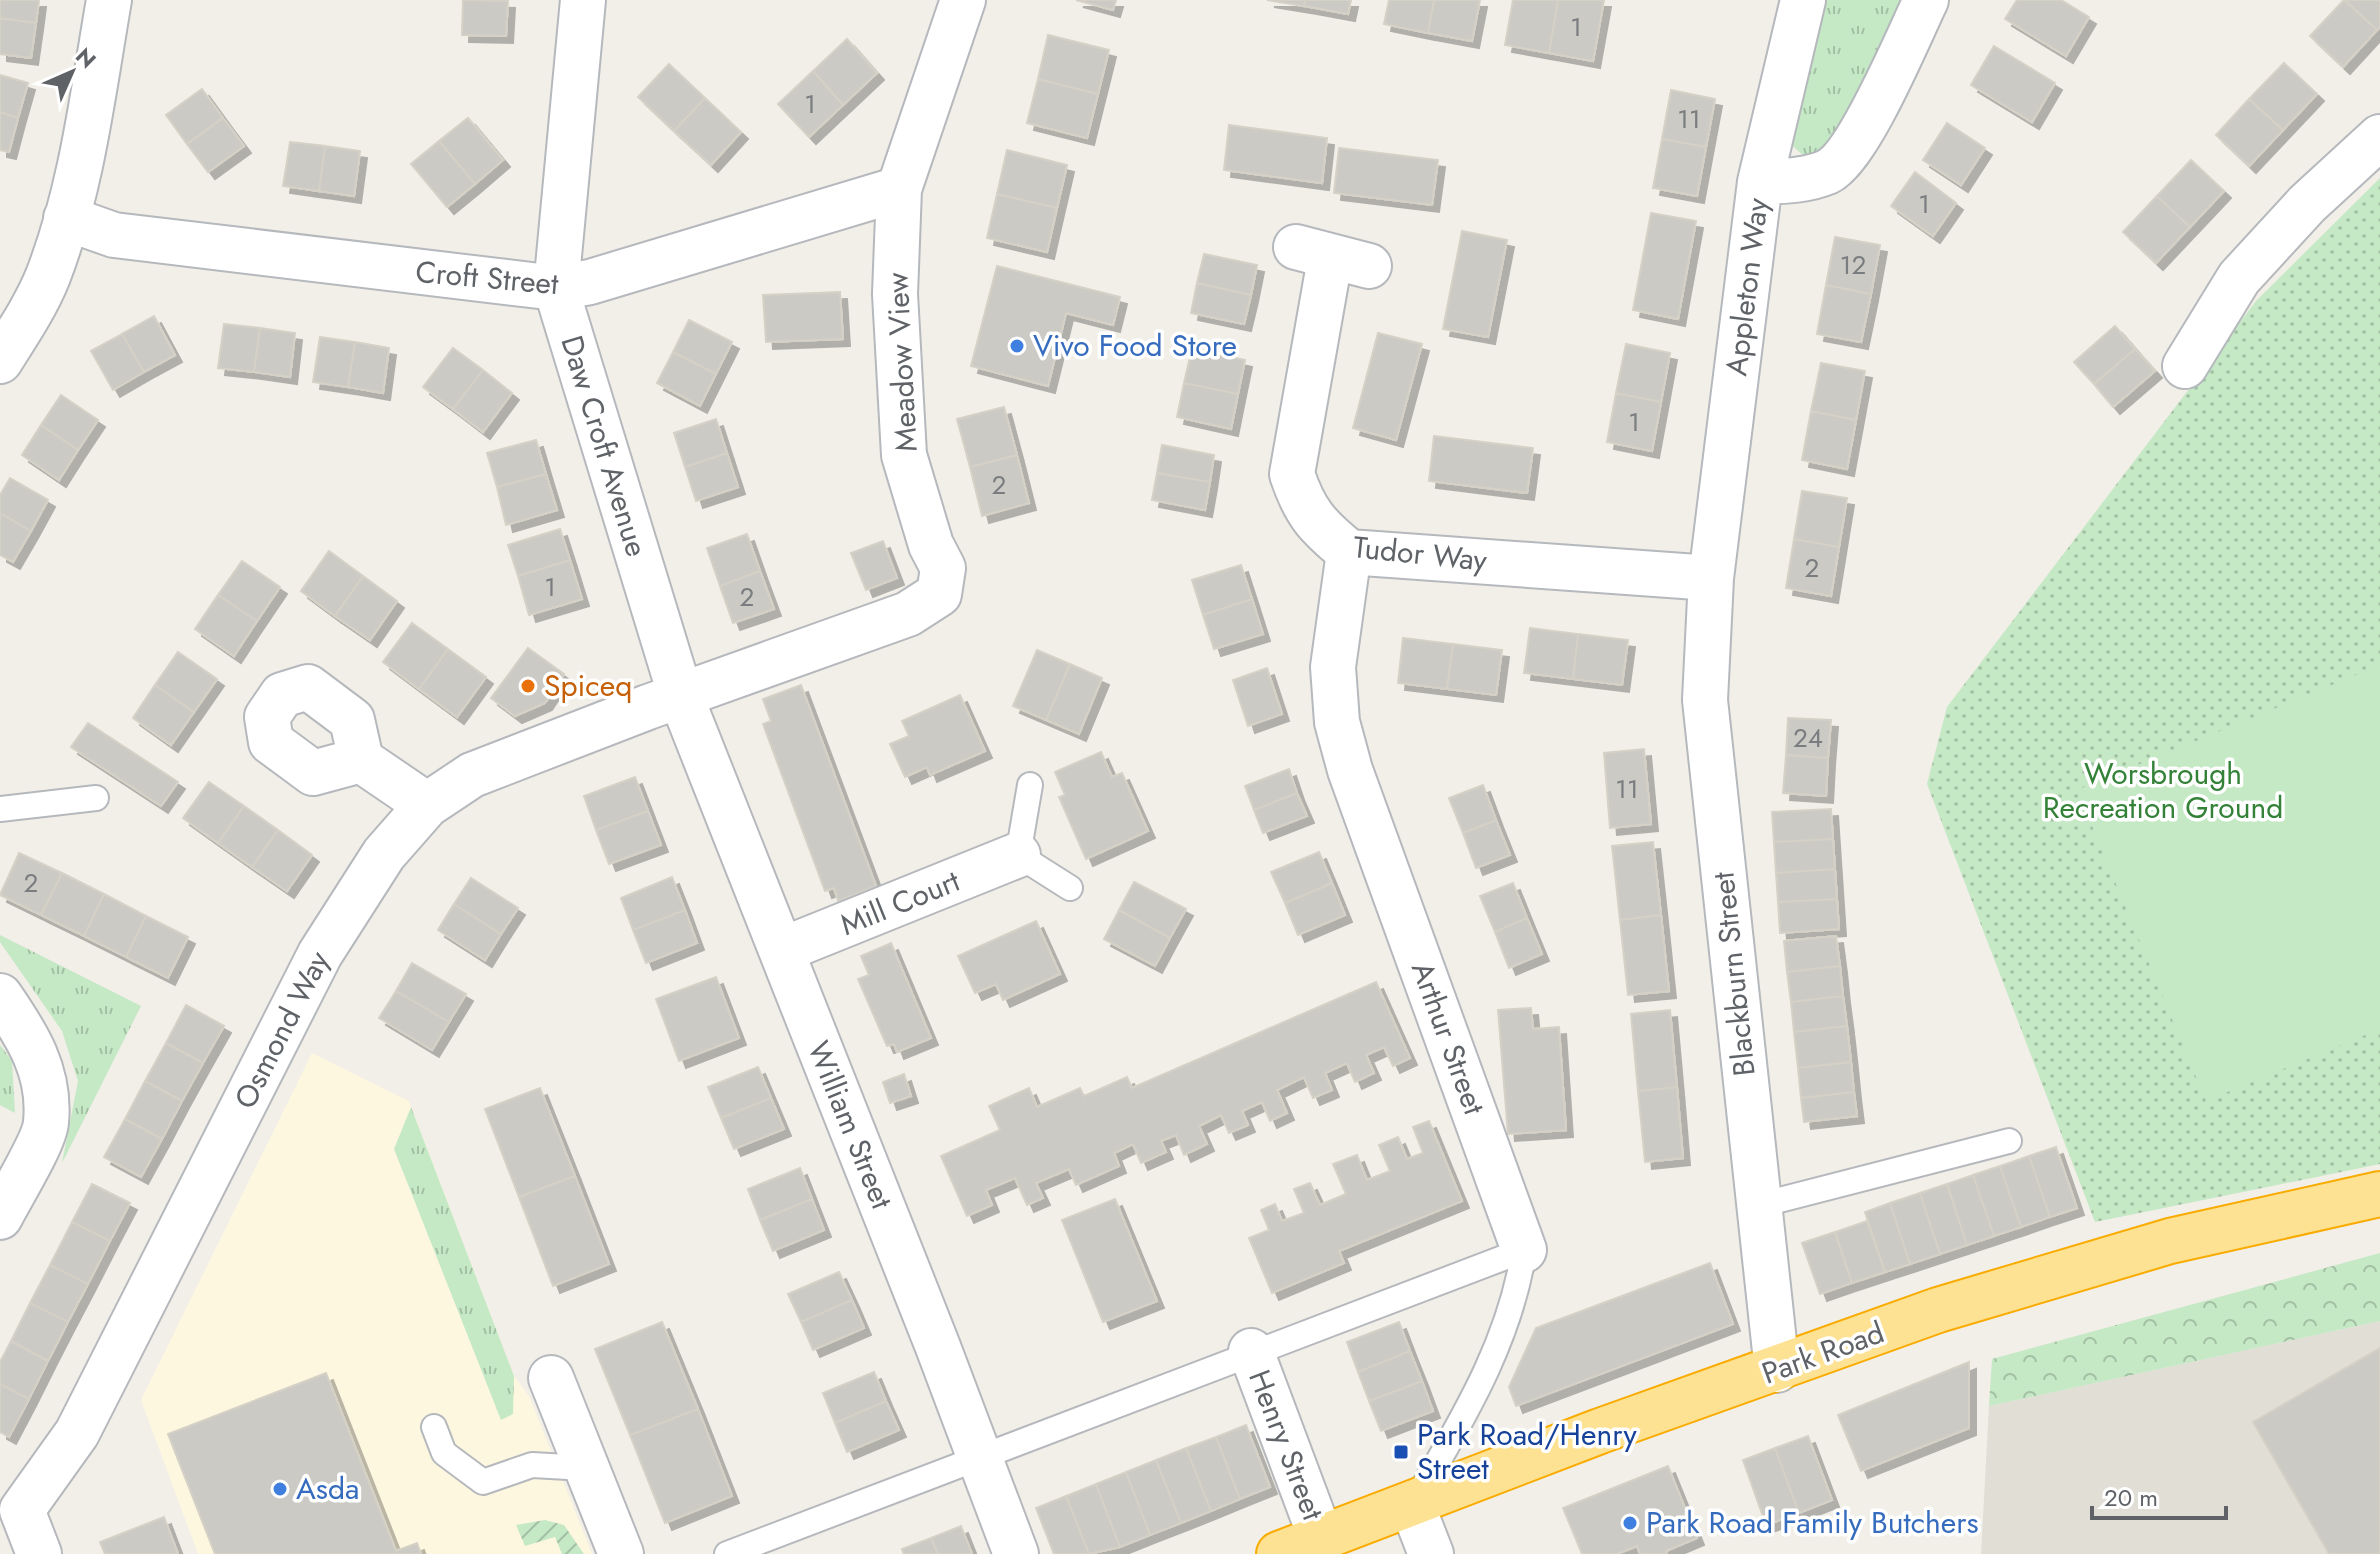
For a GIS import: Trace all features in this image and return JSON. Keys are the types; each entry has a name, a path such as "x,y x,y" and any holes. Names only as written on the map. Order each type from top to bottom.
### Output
{"highway":[{"name":"Park Road","path":"1279,1554 1600,1431 1938,1310 2170,1241 2380,1194"}],"street":[{"path":"0,361 48,277 66,218 82,157 109,0"},
{"name":"Daw Croft Avenue","path":"583,0 556,288 681,697"},
{"name":"Meadow View","path":"681,697 908,614 939,594 943,568 931,545 904,455 895,294 899,189 963,0"},
{"name":"Appleton Way","path":"1711,578 1760,182 1803,0"},
{"path":"1760,182 1793,181 1830,171 1854,146 1926,0"},
{"path":"2185,366 2239,278 2307,204 2380,137"},
{"name":"Croft Street","path":"66,218 114,235 556,288 620,273 899,189"},
{"name":"Tudor Way","path":"1332,257 1292,474 1303,508 1349,552 1711,578"},
{"name":"Arthur Street","path":"1349,552 1333,667 1337,722 1350,770 1524,1250"},
{"name":"Blackburn Street","path":"1711,578 1705,700 1777,1370"},
{"name":"Osmond Way","path":"11,1504 77,1433 320,954 384,854 427,805 472,775 681,697"},
{"name":"William Street","path":"681,697 1016,1554"},
{"path":"361,760 427,805"},
{"name":"Mill Court","path":"782,950 1018,855"},
{"path":"0,996 32,1041 44,1076 47,1124 0,1217"},
{"name":"Henry Street","path":"1251,1351 1321,1538"},
{"path":"551,1378 621,1554"},
{"path":"11,1504 39,1554"},
{"path":"1412,1505 1431,1554"}],"lane":[{"path":"1030,785 1018,855 1070,888"},
{"path":"0,809 96,798"},
{"path":"1760,1205 2009,1141"},
{"path":"727,1554 1251,1351 1524,1250"},
{"name":"Arthur Street","path":"1412,1505 1501,1343 1517,1293 1524,1250"},
{"path":"434,1427 444,1453 483,1482 532,1465 586,1468"}],"shaded area":[{"path":"312,1053 409,1101 514,1376 529,1396 592,1554 198,1554 141,1400"},
{"path":"2380,1321 2380,1554 1981,1554 1989,1406"}],"green space":[{"path":"1815,0 1915,0 1841,140 1813,164 1788,142"},
{"name":"Worsbrough Recreation Ground","path":"2380,178 2380,1164 2095,1222 1927,784 1947,707 2256,301"},
{"path":"2380,665 2380,1029 2206,1101 2077,790"},
{"path":"0,935 141,1006 62,1163 78,1081 62,1031 0,942"},
{"path":"0,1045 12,1061 15,1113 0,1105"},
{"path":"411,1107 514,1376 513,1414 501,1420 394,1149"},
{"path":"2380,1253 2380,1321 1989,1406 1992,1359"},
{"path":"545,1520 564,1525 584,1554 562,1554 555,1537 525,1546 516,1525"}],"building":[{"path":"0,0 39,0 36,23 0,18"},
{"path":"463,0 508,1 506,36 462,35"},
{"path":"1076,0 1116,0 1113,10"},
{"path":"1267,0 1305,0 1304,6"},
{"path":"1305,0 1351,0 1348,14 1304,6"},
{"path":"1389,0 1434,0 1428,33 1384,24"},
{"path":"1434,0 1480,0 1472,41 1428,33"},
{"path":"1513,0 1558,0 1549,53 1505,45"},
{"path":"1558,0 1604,0 1593,61 1549,53"},
{"path":"2017,0 2061,0 2089,17 2066,56 2005,19"},
{"path":"2344,0 2377,30 2343,67 2310,36"},
{"path":"2345,0 2380,0 2380,27 2377,30"},
{"path":"0,18 36,23 31,58 0,54"},
{"path":"1048,35 1109,50 1098,94 1038,79"},
{"path":"847,39 877,73 843,105 813,71"},
{"path":"1994,46 2055,83 2032,122 1971,85"},
{"path":"2284,63 2317,94 2283,130 2249,99"},
{"path":"669,64 705,98 674,131 638,97"},
{"path":"813,71 843,105 809,137 778,104"},
{"path":"0,75 28,83 18,118 0,112"},
{"path":"1038,79 1098,94 1087,138 1027,123"},
{"path":"202,89 223,118 187,144 166,115"},
{"path":"1671,90 1715,99 1706,147 1662,139"},
{"path":"705,98 741,132 711,165 674,131"},
{"path":"2249,99 2283,130 2249,166 2216,135"},
{"path":"0,112 18,118 9,152 0,150"},
{"path":"223,118 244,146 208,172 187,144"},
{"path":"468,118 503,160 475,184 439,141"},
{"path":"1947,123 1985,148 1961,185 1923,160"},
{"path":"1229,125 1327,138 1322,183 1224,170"},
{"path":"1662,139 1706,147 1697,196 1653,188"},
{"path":"439,141 475,184 447,207 411,164"},
{"path":"290,142 325,146 319,191 283,186"},
{"path":"325,146 360,151 354,196 319,191"},
{"path":"1339,148 1438,160 1432,205 1334,193"},
{"path":"1007,150 1067,165 1057,208 997,194"},
{"path":"2191,160 2224,191 2190,227 2157,196"},
{"path":"1915,172 1956,203 1933,236 1891,206"},
{"path":"997,194 1057,208 1047,252 987,238"},
{"path":"2157,196 2190,227 2156,263 2123,232"},
{"path":"1651,213 1696,221 1678,319 1633,310"},
{"path":"1462,231 1507,240 1488,337 1443,329"},
{"path":"1835,237 1880,245 1871,294 1826,285"},
{"path":"1204,254 1257,265 1251,295 1197,283"},
{"name":"Vivo Food Store","path":"997,266 1120,297 1113,325 1066,313 1048,386 971,366"},
{"path":"1197,283 1251,295 1244,324 1191,313"},
{"path":"1826,285 1871,294 1861,342 1817,334"},
{"path":"840,292 843,339 766,342 763,295"},
{"path":"154,316 175,355 144,372 122,334"},
{"path":"689,320 732,342 716,374 673,352"},
{"path":"224,324 260,328 254,372 218,368"},
{"path":"2115,326 2135,349 2094,384 2074,362"},
{"path":"260,328 295,333 290,377 254,372"},
{"path":"1378,333 1422,344 1396,440 1353,428"},
{"path":"122,334 144,372 113,390 91,351"},
{"path":"320,337 355,342 348,387 313,382"},
{"path":"355,342 389,348 383,393 348,387"},
{"path":"1626,344 1670,353 1661,402 1616,393"},
{"path":"453,348 483,370 453,409 423,387"},
{"path":"1192,348 1245,360 1238,394 1184,383"},
{"path":"2135,349 2155,371 2113,407 2094,384"},
{"path":"673,352 716,374 700,406 657,383"},
{"path":"1821,363 1865,371 1856,420 1811,411"},
{"path":"483,370 512,393 483,432 453,409"},
{"path":"1184,383 1238,394 1231,429 1177,417"},
{"path":"1616,393 1661,402 1652,451 1607,442"},
{"path":"61,395 98,420 78,450 41,425"},
{"path":"1004,407 1017,455 970,467 957,419"},
{"path":"1811,411 1856,420 1847,469 1802,460"},
{"path":"716,419 727,453 685,467 674,433"},
{"path":"41,425 78,450 59,480 22,455"},
{"path":"1434,436 1533,448 1527,493 1429,481"},
{"path":"536,440 546,474 497,487 487,453"},
{"path":"1162,445 1214,455 1210,482 1157,473"},
{"path":"727,453 738,487 696,501 685,467"},
{"path":"1017,455 1029,503 982,516 970,467"},
{"path":"1157,473 1210,482 1205,510 1152,500"},
{"path":"546,474 557,510 506,525 497,487"},
{"path":"10,478 48,500 31,531 0,513 0,495"},
{"path":"1802,491 1847,498 1839,547 1794,539"},
{"path":"0,513 31,531 13,562 0,555"},
{"path":"560,529 570,560 518,576 508,545"},
{"path":"747,534 760,571 720,586 707,548"},
{"path":"1794,539 1839,547 1831,596 1786,588"},
{"path":"883,541 897,578 866,590 851,553"},
{"path":"329,551 363,576 335,616 301,591"},
{"path":"570,560 582,599 529,615 518,576"},
{"path":"242,561 280,587 257,621 218,595"},
{"path":"1241,565 1252,599 1203,615 1192,580"},
{"path":"760,571 774,609 733,623 720,586"},
{"path":"363,576 397,601 370,640 335,616"},
{"path":"218,595 257,621 234,656 195,629"},
{"path":"1252,599 1263,634 1214,649 1203,615"},
{"path":"412,623 448,649 419,689 383,662"},
{"path":"1530,628 1578,634 1573,679 1524,673"},
{"path":"1578,634 1628,640 1622,685 1573,679"},
{"path":"1403,638 1453,644 1447,689 1398,683"},
{"path":"1453,644 1502,650 1496,695 1447,689"},
{"name":"Spiceq","path":"528,648 564,674 545,703 515,716 491,698"},
{"path":"448,649 486,677 457,717 419,689"},
{"path":"1037,650 1070,664 1046,720 1013,706"},
{"path":"178,652 217,679 194,712 155,685"},
{"path":"1070,664 1102,678 1079,734 1046,720"},
{"path":"1267,668 1282,714 1248,726 1233,680"},
{"path":"155,685 194,712 171,745 133,718"},
{"path":"801,685 876,886 838,901 834,888 825,891 763,724 771,721 763,699"},
{"path":"960,695 985,751 930,775 927,767 905,777 890,744 909,736 902,721"},
{"path":"1788,718 1831,720 1828,758 1786,755"},
{"path":"88,723 178,782 161,806 71,747"},
{"path":"1644,749 1651,824 1610,828 1604,753"},
{"path":"1101,752 1112,777 1122,773 1148,831 1086,859 1059,797 1065,795 1055,772"},
{"path":"1786,755 1828,758 1826,796 1783,793"},
{"path":"1289,769 1297,793 1254,810 1245,786"},
{"path":"635,777 648,811 596,830 584,796"},
{"path":"209,782 244,806 218,843 183,818"},
{"path":"1483,785 1496,820 1463,833 1449,798"},
{"path":"1297,793 1307,816 1263,833 1254,810"},
{"path":"244,806 278,830 252,867 218,843"},
{"path":"1831,809 1833,839 1774,842 1772,812"},
{"path":"648,811 661,845 609,864 596,830"},
{"path":"1496,820 1510,855 1476,868 1463,833"},
{"path":"278,830 312,855 287,891 252,867"},
{"path":"1833,839 1835,869 1776,873 1774,842"},
{"path":"1653,842 1661,915 1620,920 1612,846"},
{"path":"1319,852 1332,883 1285,903 1271,872"},
{"path":"19,853 62,873 41,915 0,895"},
{"path":"1835,869 1837,899 1778,902 1776,873"},
{"path":"62,873 104,894 84,936 41,915"},
{"path":"672,877 685,910 633,930 621,898"},
{"path":"471,878 518,908 501,934 454,904"},
{"path":"1134,882 1186,909 1170,938 1119,910"},
{"path":"1332,883 1345,915 1298,935 1285,903"},
{"path":"1513,883 1527,918 1495,932 1480,896"},
{"path":"104,894 146,916 126,957 84,936"},
{"path":"1837,899 1839,929 1780,933 1778,902"},
{"path":"454,904 501,934 485,960 438,930"},
{"path":"685,910 697,943 646,963 633,930"},
{"path":"1119,910 1170,938 1155,966 1104,939"},
{"path":"1661,915 1669,991 1628,995 1620,920"},
{"path":"146,916 188,937 168,978 126,957"},
{"path":"1527,918 1542,954 1509,968 1495,932"},
{"path":"1036,921 1060,974 1003,1000 996,984 975,993 958,956"},
{"path":"1836,936 1840,966 1787,972 1784,941"},
{"path":"891,943 931,1038 897,1052 894,1044 887,1046 858,979 869,975 861,956"},
{"path":"412,963 466,994 449,1022 396,991"},
{"path":"1840,966 1843,996 1791,1002 1787,972"},
{"path":"716,977 739,1038 679,1061 656,999"},
{"path":"1376,982 1410,1058 1393,1066 1384,1047 1366,1055 1374,1073 1355,1082 1347,1063 1325,1073 1332,1090 1313,1098 1304,1077 1277,1090 1287,1113 1270,1121 1262,1102 1242,1111 1248,1125 1229,1133 1221,1115 1199,1126 1207,1144 1184,1155 1176,1135 1161,1141 1166,1152 1141,1163 1133,1144 1114,1153 1119,1166 1076,1185 1069,1169 1036,1183 1043,1198 1027,1205 1015,1178 986,1190 992,1205 967,1216 941,1156 1000,1130 989,1106 1029,1088 1037,1107 1080,1088 1084,1096 1127,1077 1132,1088"},
{"path":"396,991 449,1022 432,1050 379,1018"},
{"path":"1843,996 1847,1026 1794,1032 1791,1002"},
{"path":"186,1005 224,1026 203,1063 166,1043"},
{"path":"1531,1008 1533,1029 1559,1027 1566,1130 1508,1134 1498,1010"},
{"path":"1670,1010 1677,1087 1638,1091 1631,1014"},
{"path":"1847,1026 1851,1062 1798,1068 1794,1032"},
{"path":"166,1043 203,1063 182,1101 145,1081"},
{"path":"1851,1062 1854,1092 1801,1098 1798,1068"},
{"path":"758,1067 771,1098 721,1118 708,1087"},
{"path":"904,1074 911,1096 890,1103 883,1082"},
{"path":"145,1081 182,1101 162,1139 125,1119"},
{"path":"1677,1087 1683,1158 1645,1162 1638,1091"},
{"path":"540,1088 575,1176 519,1197 485,1109"},
{"path":"1854,1092 1857,1116 1804,1122 1801,1098"},
{"path":"771,1098 784,1129 734,1149 721,1118"},
{"path":"125,1119 162,1139 141,1177 104,1157"},
{"path":"1429,1121 1462,1201 1339,1251 1344,1263 1272,1293 1249,1238 1269,1230 1261,1210 1275,1204 1282,1221 1304,1213 1294,1189 1310,1183 1320,1205 1346,1194 1333,1164 1357,1155 1367,1180 1390,1171 1379,1145 1398,1137 1407,1159 1423,1153 1413,1127"},
{"path":"2056,1147 2077,1208 2050,1217 2029,1156"},
{"path":"2029,1156 2050,1217 2021,1227 2000,1166"},
{"path":"2000,1166 2021,1227 1994,1236 1973,1175"},
{"path":"800,1168 812,1199 760,1220 748,1189"},
{"path":"1973,1175 1994,1236 1967,1245 1947,1184"},
{"path":"575,1176 609,1264 553,1286 519,1197"},
{"path":"92,1184 130,1203 110,1241 72,1222"},
{"path":"1947,1184 1967,1245 1940,1254 1920,1193"},
{"path":"1920,1193 1940,1254 1910,1264 1890,1203"},
{"path":"812,1199 824,1230 773,1251 760,1220"},
{"path":"1115,1199 1157,1301 1103,1322 1062,1220"},
{"path":"1890,1203 1910,1264 1885,1272 1865,1212"},
{"path":"1867,1221 1885,1272 1852,1283 1835,1232"},
{"path":"72,1222 110,1241 88,1284 50,1265"},
{"path":"1835,1232 1852,1283 1820,1294 1802,1243"},
{"path":"1710,1263 1733,1324 1516,1406 1509,1387 1536,1328"},
{"path":"50,1265 88,1284 68,1322 30,1303"},
{"path":"839,1272 852,1300 801,1322 788,1294"},
{"path":"852,1300 864,1328 813,1350 801,1322"},
{"path":"30,1303 68,1322 48,1361 11,1341"},
{"path":"662,1322 698,1409 630,1435 595,1349"},
{"path":"1399,1322 1410,1351 1358,1372 1347,1342"},
{"path":"11,1341 48,1361 29,1399 0,1384 0,1362"},
{"path":"2380,1348 2380,1554 2329,1554 2253,1422"},
{"path":"1410,1351 1422,1381 1369,1401 1358,1372"},
{"path":"1969,1362 1969,1428 1861,1471 1838,1415"},
{"path":"874,1372 886,1401 835,1423 823,1393"},
{"name":"Asda","path":"326,1373 396,1551 417,1543 421,1554 215,1554 168,1434"},
{"path":"1422,1381 1433,1411 1381,1431 1369,1401"},
{"path":"0,1384 29,1399 9,1437 0,1432"},
{"path":"886,1401 899,1430 847,1452 835,1423"},
{"path":"698,1409 732,1496 665,1523 630,1435"},
{"path":"1246,1425 1270,1487 1240,1499 1216,1437"},
{"path":"1808,1436 1832,1500 1799,1513 1775,1448"},
{"path":"1216,1437 1240,1499 1211,1511 1186,1448"},
{"path":"1186,1448 1211,1511 1181,1523 1156,1460"},
{"path":"1775,1448 1799,1513 1766,1525 1743,1460"},
{"path":"1156,1460 1181,1523 1150,1535 1126,1472"},
{"name":"Park Road Family Butchers","path":"1668,1466 1697,1538 1666,1551 1667,1554 1640,1554 1637,1546 1617,1554 1582,1554 1563,1508"},
{"path":"1126,1472 1150,1535 1120,1547 1096,1484"},
{"path":"1096,1484 1120,1547 1089,1554 1066,1496"},
{"path":"1066,1496 1089,1554 1054,1554 1036,1508"},
{"path":"164,1517 178,1554 105,1554 100,1542"},
{"path":"961,1526 972,1554 938,1554 931,1538"},
{"path":"931,1538 938,1554 904,1554 902,1549"}],"place":[{"name":"Vivo Food Store","path":"1017,346"},
{"name":"Spiceq","path":"528,686"},
{"name":"Park Road/Henry Street","path":"1401,1452"},
{"name":"Asda","path":"280,1489"},
{"name":"Park Road Family Butchers","path":"1630,1523"}]}
